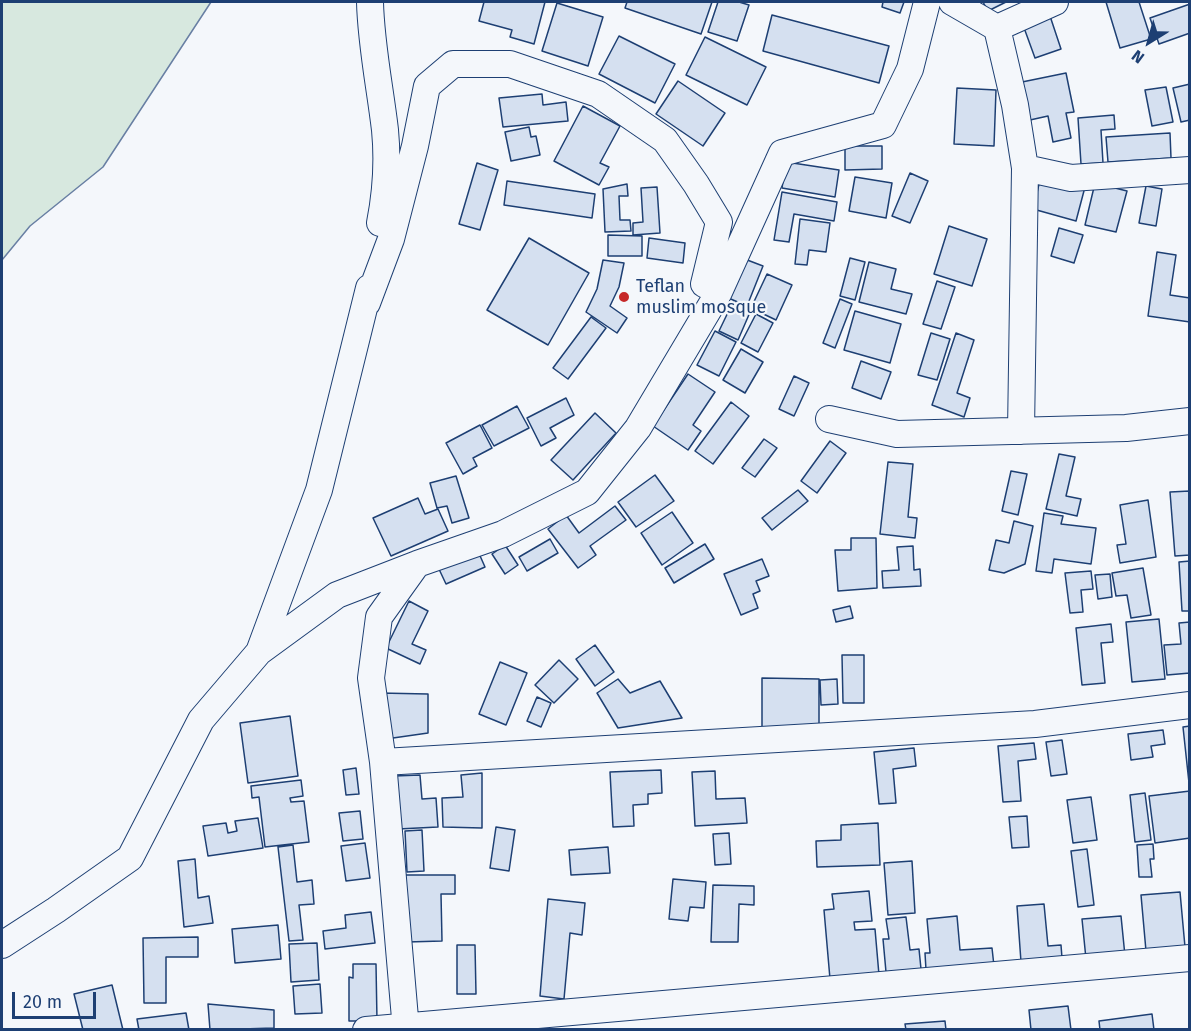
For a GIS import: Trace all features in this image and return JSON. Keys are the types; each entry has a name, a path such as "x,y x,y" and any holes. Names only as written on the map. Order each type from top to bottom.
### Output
{"street":[{"path":"259,652 319,490 367,303 386,191 385,132 373,45 370,2"},
{"path":"2,945 130,858 201,720 259,652 337,595 503,534 587,492 638,428 719,292 782,153 883,125 910,69 927,2"},
{"path":"952,2 996,28 1016,105 1026,168 1021,431"},
{"path":"996,28 1055,2"},
{"path":"367,303 392,239 416,146 427,86 453,64 510,64 598,94 665,140 719,222 704,284 719,292"},
{"path":"1026,168 1071,178 1190,170"},
{"path":"829,419 897,434 1126,428 1190,421"},
{"path":"406,1028 383,762 370,678 379,617 417,564"},
{"path":"383,762 1035,724 1190,705"},
{"path":"366,1029 406,1028 1190,958"}],"shaded area":[{"path":"2,2 211,2 103,167 30,226 2,260"}],"building":[{"path":"484,2 545,2 534,44 510,37 512,30 479,21"},
{"path":"627,2 712,2 701,34 625,8"},
{"path":"718,2 739,2 749,5 737,41 708,32"},
{"path":"883,2 904,2 900,13 882,7"},
{"path":"983,2 1006,2 988,11"},
{"path":"1106,2 1139,2 1151,39 1120,48"},
{"path":"557,3 603,17 588,66 542,51"},
{"path":"1190,4 1190,33 1159,44 1150,18"},
{"path":"772,15 889,46 879,83 763,51"},
{"path":"1050,16 1061,49 1035,58 1023,25"},
{"path":"619,36 675,64 655,103 599,74"},
{"path":"705,37 766,67 747,105 686,75"},
{"path":"1066,73 1074,112 1066,113 1071,138 1053,142 1048,116 1030,120 1022,82"},
{"path":"678,81 725,113 703,146 656,114"},
{"path":"1190,84 1190,120 1181,122 1173,88"},
{"path":"1166,87 1173,122 1152,126 1145,90"},
{"path":"957,88 996,90 994,146 954,144"},
{"path":"542,94 543,105 566,102 568,121 503,127 499,98"},
{"path":"583,106 620,126 600,163 609,167 599,185 554,161"},
{"path":"1114,115 1115,129 1101,130 1103,163 1081,164 1078,118"},
{"path":"529,127 531,137 536,136 540,155 511,161 505,132"},
{"path":"1170,133 1171,158 1108,162 1106,137"},
{"path":"845,146 882,146 882,169 845,170"},
{"path":"786,162 839,170 835,197 782,188"},
{"path":"477,163 498,170 480,230 459,224"},
{"path":"910,173 928,181 910,223 892,216"},
{"path":"1041,176 1085,187 1076,221 1033,209"},
{"path":"855,177 892,183 886,218 849,211"},
{"path":"507,181 595,194 592,218 504,205"},
{"path":"1095,183 1127,191 1116,232 1085,225"},
{"path":"627,184 628,196 619,196 620,220 630,220 631,231 605,232 603,189"},
{"path":"1146,186 1162,189 1156,226 1139,223"},
{"path":"657,187 660,233 633,235 633,223 643,222 641,188"},
{"path":"782,192 837,202 834,221 794,214 789,242 774,240"},
{"path":"800,219 830,223 826,252 809,250 807,265 795,264"},
{"path":"949,226 987,239 972,286 934,274"},
{"path":"1059,228 1083,235 1074,263 1051,256"},
{"path":"608,235 642,236 642,256 608,256"},
{"path":"529,238 589,273 548,345 487,310"},
{"path":"649,238 685,243 683,263 647,258"},
{"path":"1157,252 1176,255 1170,295 1190,298 1190,322 1148,316"},
{"path":"742,258 763,266 747,306 726,297"},
{"path":"850,258 865,262 855,300 840,296"},
{"path":"603,260 624,263 619,287 610,306 627,318 617,333 586,312 597,289"},
{"path":"869,262 896,269 891,289 912,294 906,314 859,302"},
{"path":"767,274 792,285 776,320 751,308"},
{"path":"937,281 955,287 941,329 923,324"},
{"path":"840,299 852,304 835,348 823,343"},
{"path":"733,302 751,310 738,340 719,331"},
{"path":"855,311 901,324 890,363 844,350"},
{"path":"756,314 773,323 758,352 741,343"},
{"path":"591,317 606,328 568,379 553,368"},
{"path":"715,331 736,342 719,376 697,365"},
{"path":"931,333 950,339 937,380 918,375"},
{"path":"956,333 974,340 957,393 970,398 964,417 932,405"},
{"path":"741,349 763,362 745,393 723,380"},
{"path":"861,361 891,372 881,399 852,388"},
{"path":"688,374 715,392 693,425 701,431 688,450 653,426"},
{"path":"794,376 809,383 794,416 779,409"},
{"path":"566,398 574,415 550,428 556,438 541,446 527,418"},
{"path":"731,402 749,416 713,464 695,451"},
{"path":"517,406 529,428 494,446 482,425"},
{"path":"595,413 616,433 573,480 551,460"},
{"path":"480,425 492,448 473,458 477,466 463,474 446,443"},
{"path":"764,439 777,448 755,477 742,468"},
{"path":"830,441 846,453 817,493 801,481"},
{"path":"1059,454 1075,457 1066,496 1081,499 1077,516 1046,509"},
{"path":"888,462 913,464 908,517 917,518 915,538 880,534"},
{"path":"1011,471 1027,474 1018,515 1002,511"},
{"path":"655,475 674,501 636,527 618,502"},
{"path":"456,476 469,518 452,523 447,506 437,508 430,483"},
{"path":"798,490 808,501 772,530 762,518"},
{"path":"1190,491 1190,555 1175,556 1170,492"},
{"path":"418,498 425,514 438,509 448,531 391,556 373,518"},
{"path":"1148,500 1156,557 1120,563 1117,545 1126,544 1120,505"},
{"path":"615,506 626,520 590,546 596,555 578,568 548,529 566,515 579,533"},
{"path":"672,512 693,543 662,565 641,533"},
{"path":"1044,513 1063,516 1061,524 1096,528 1091,564 1054,559 1052,573 1036,571"},
{"path":"1014,521 1033,526 1025,564 1004,573 989,570 996,540 1009,543"},
{"path":"851,538 876,538 877,588 838,591 835,550 851,550"},
{"path":"550,539 558,553 527,571 519,557"},
{"path":"705,544 714,559 674,583 665,568"},
{"path":"505,545 518,565 505,574 492,554"},
{"path":"913,546 914,570 920,569 921,586 883,588 882,571 899,570 897,547"},
{"path":"477,549 485,567 446,584 438,567"},
{"path":"762,559 769,576 756,581 760,591 753,594 758,608 741,615 724,574"},
{"path":"1190,561 1190,611 1182,611 1179,562"},
{"path":"1143,568 1151,615 1131,618 1127,595 1116,596 1112,573"},
{"path":"1091,571 1093,589 1081,590 1083,612 1070,613 1065,573"},
{"path":"1110,574 1112,597 1098,599 1095,575"},
{"path":"409,601 428,611 412,644 426,650 420,664 386,648"},
{"path":"850,606 853,618 836,622 833,610"},
{"path":"1159,619 1165,679 1132,682 1126,622"},
{"path":"1190,622 1190,673 1167,675 1164,645 1181,644 1179,623"},
{"path":"1111,624 1113,642 1101,643 1105,683 1082,685 1076,628"},
{"path":"595,645 614,672 595,686 576,659"},
{"path":"842,655 864,655 864,703 843,703"},
{"path":"559,660 578,679 554,703 535,685"},
{"path":"500,662 527,673 506,725 479,714"},
{"path":"762,678 819,679 819,727 762,727"},
{"path":"618,679 630,693 660,681 682,718 618,728 597,693"},
{"path":"837,679 838,704 821,705 820,680"},
{"path":"379,693 428,694 428,733 386,739"},
{"path":"537,697 551,703 541,727 527,721"},
{"path":"290,716 298,776 248,783 240,723"},
{"path":"1190,726 1190,783 1189,783 1183,727"},
{"path":"1163,730 1165,744 1151,746 1153,757 1131,760 1128,734"},
{"path":"1062,740 1067,774 1051,776 1046,742"},
{"path":"1034,743 1036,759 1018,761 1021,801 1003,802 998,746"},
{"path":"914,748 916,766 893,769 896,803 879,804 874,752"},
{"path":"356,768 359,794 346,795 343,770"},
{"path":"661,770 662,793 648,794 648,804 633,805 634,826 613,827 610,772"},
{"path":"715,771 716,799 745,798 747,823 695,826 692,772"},
{"path":"482,773 482,828 443,827 442,798 463,797 461,775"},
{"path":"420,775 422,799 436,798 438,827 398,829 394,776"},
{"path":"301,780 303,796 290,798 291,802 304,801 309,842 265,847 259,797 252,798 251,786"},
{"path":"1190,791 1190,838 1155,843 1149,796"},
{"path":"1145,793 1151,840 1135,842 1130,795"},
{"path":"1091,797 1097,840 1073,843 1067,800"},
{"path":"360,811 363,839 343,841 339,813"},
{"path":"1027,816 1029,847 1012,848 1009,817"},
{"path":"258,818 263,848 208,856 203,826 226,823 228,833 237,831 235,821"},
{"path":"878,823 880,865 817,867 816,841 841,840 841,825"},
{"path":"496,827 515,830 509,871 490,868"},
{"path":"422,830 424,871 407,872 405,831"},
{"path":"729,833 731,864 715,865 713,834"},
{"path":"365,843 370,878 346,881 341,846"},
{"path":"1153,844 1154,859 1150,859 1152,877 1139,877 1137,845"},
{"path":"293,845 297,882 312,880 314,904 299,905 303,940 289,941 278,847"},
{"path":"608,847 610,873 571,875 569,850"},
{"path":"1087,849 1094,905 1078,907 1071,851"},
{"path":"195,859 198,898 209,896 213,923 184,927 178,861"},
{"path":"912,861 915,913 888,915 884,863"},
{"path":"405,875 455,875 455,894 441,894 442,941 407,942"},
{"path":"673,879 706,882 704,908 690,907 688,921 669,919"},
{"path":"713,885 754,886 754,905 739,904 738,942 711,942"},
{"path":"869,891 872,921 854,922 855,930 875,929 879,975 830,979 824,910 834,909 832,894"},
{"path":"1180,892 1185,947 1146,951 1141,895"},
{"path":"548,899 585,903 582,935 570,933 564,999 540,996"},
{"path":"1044,904 1048,946 1061,945 1062,958 1021,962 1017,906"},
{"path":"371,912 375,943 325,949 323,931 346,928 345,915"},
{"path":"957,916 960,950 992,948 994,966 926,970 925,953 930,953 927,919"},
{"path":"1121,916 1125,956 1086,959 1082,919"},
{"path":"906,917 910,950 919,949 921,969 886,972 883,939 889,939 886,919"},
{"path":"278,925 281,959 235,963 232,929"},
{"path":"198,937 198,957 166,957 166,1003 144,1003 143,938"},
{"path":"317,943 319,980 291,982 289,944"},
{"path":"457,945 475,945 476,994 457,994"},
{"path":"353,964 376,964 377,1021 349,1021 349,977 353,978"},
{"path":"320,984 322,1013 295,1014 293,986"},
{"path":"112,985 123,1030 83,1030 74,994"},
{"path":"208,1004 274,1010 274,1028 210,1030"},
{"path":"1068,1006 1071,1030 1031,1030 1029,1010"},
{"path":"186,1013 189,1030 139,1030 137,1019"},
{"path":"1152,1014 1154,1030 1100,1030 1099,1021"},
{"path":"945,1021 946,1030 906,1030 905,1024"}],"place":[{"name":"Teflan muslim mosque","path":"624,297"}]}
